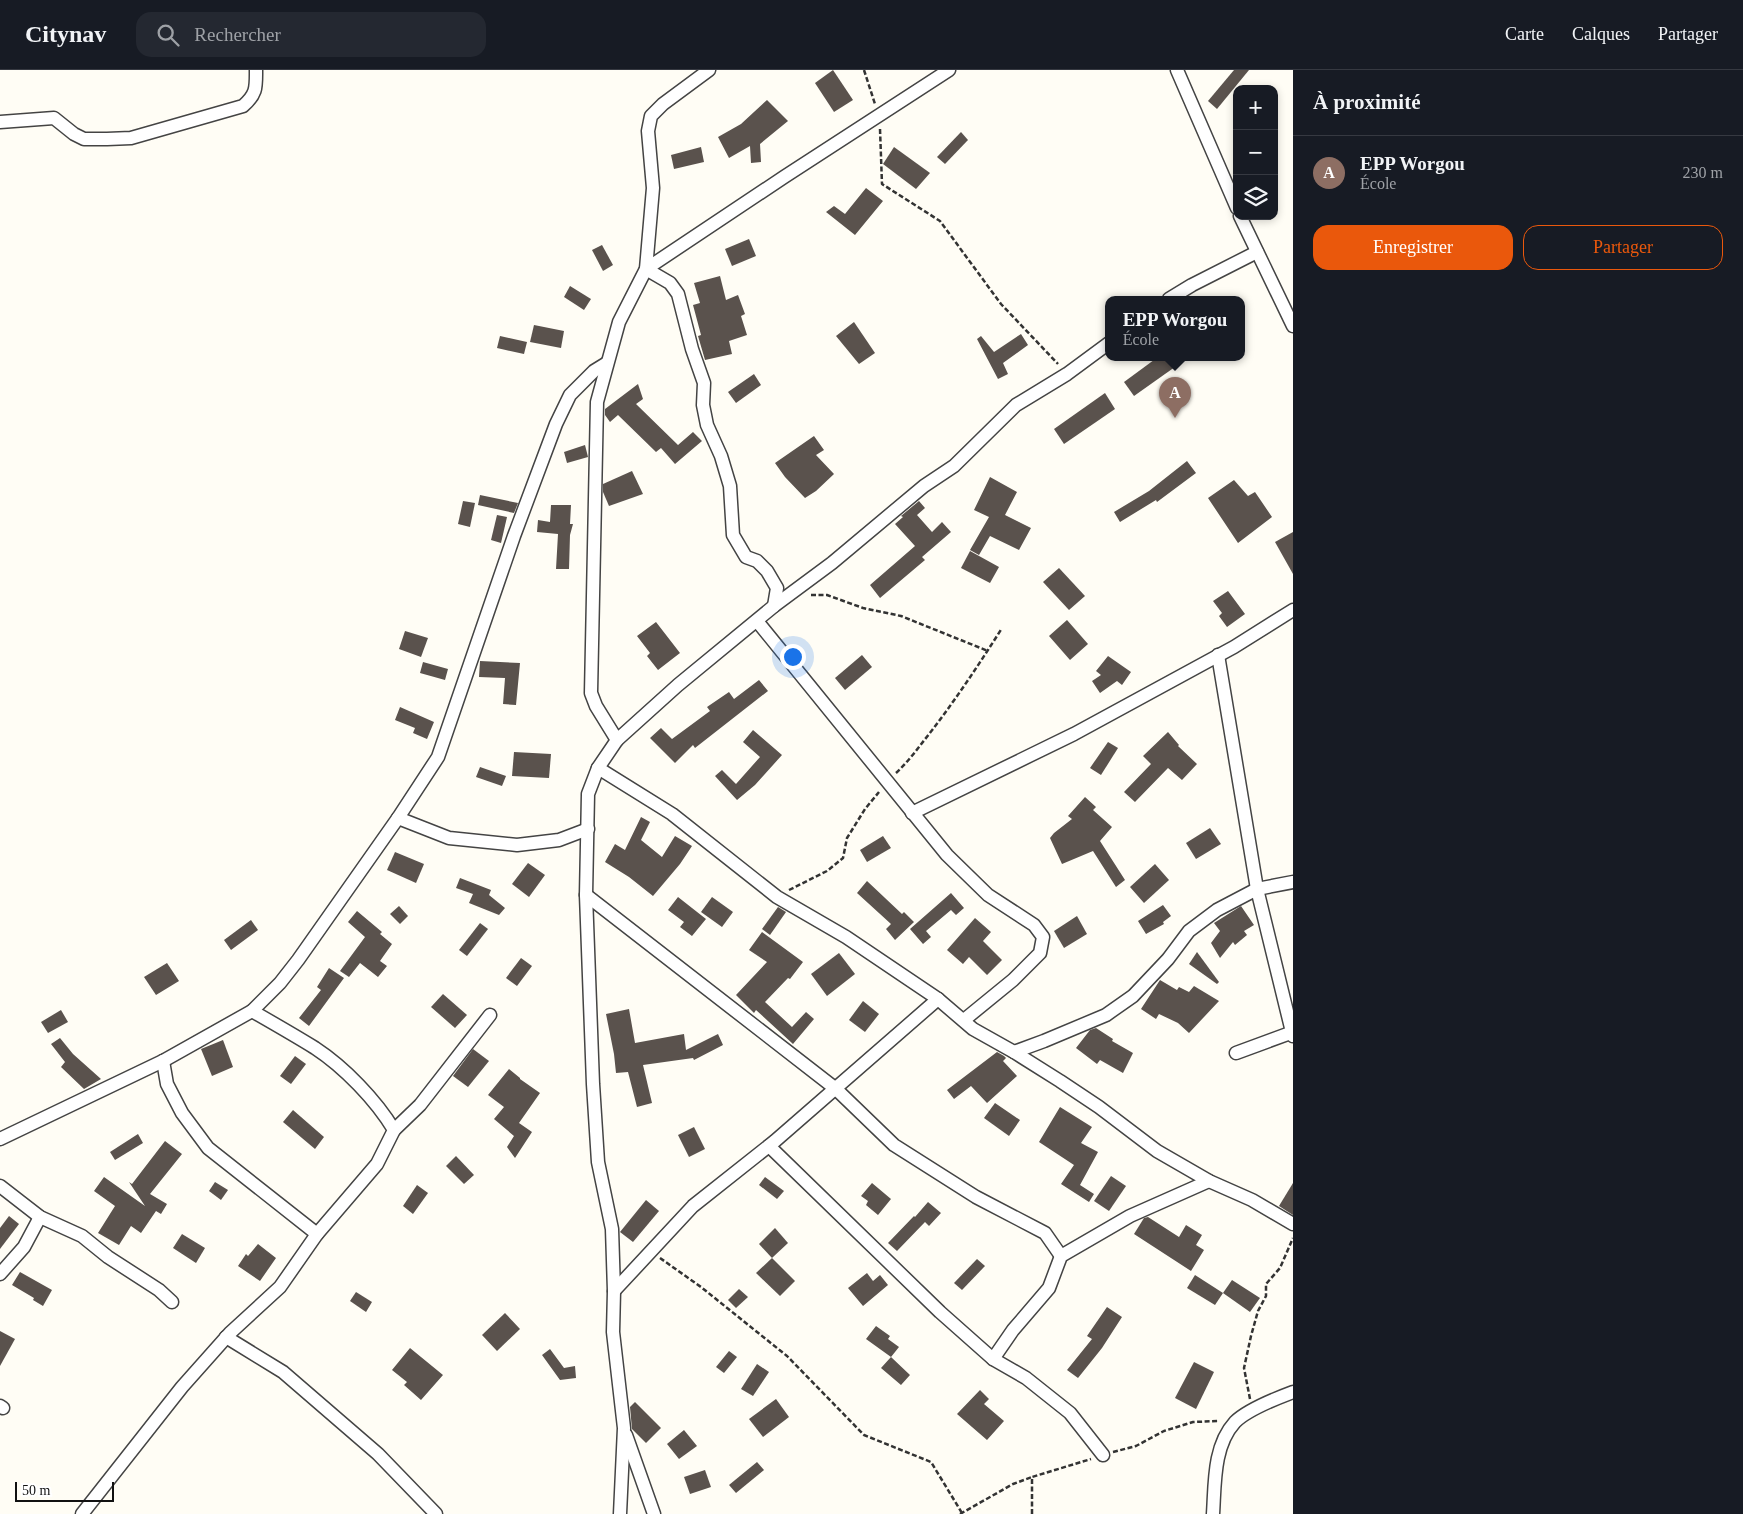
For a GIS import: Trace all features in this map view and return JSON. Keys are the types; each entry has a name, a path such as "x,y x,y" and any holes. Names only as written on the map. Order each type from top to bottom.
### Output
{"street":[{"path":"0,122 54,118 74,134 84,139 131,138 243,106 252,98 256,83 256,70"},
{"path":"618,740 590,693 597,402 618,322 646,269 653,188 648,131 652,116 663,104 709,70"},
{"path":"646,269 949,70"},
{"path":"1177,70 1233,199"},
{"path":"1242,220 1293,326"},
{"path":"1174,296 1257,252"},
{"path":"646,269 670,283 678,294 692,349 704,383 703,405 707,425 722,456 730,486 733,535 746,557 757,561 767,571 777,588 774,606"},
{"path":"620,1514 624,1428 613,1332 612,1229 598,1162 588,974 586,895 588,794 598,768 618,740 678,685 786,596 832,563 924,486 954,466 1016,404 1067,374 1105,346"},
{"path":"0,1139 163,1061 252,1011 280,984 398,818 438,757 514,536 556,424 570,395 594,371 607,363"},
{"path":"912,813 1074,734 1218,655 1293,610"},
{"path":"757,621 947,855 988,895 1034,925 1044,937 1040,953 1013,980 964,1020"},
{"path":"1218,655 1257,889 1293,1034 1236,1053"},
{"path":"598,768 672,814 777,896 846,937 938,999 973,1029 1014,1052 1099,1107 1157,1151 1208,1181 1252,1200 1293,1224"},
{"path":"398,818 449,838 517,845 560,840 588,829"},
{"path":"1014,1052 1106,1015 1133,996 1168,959 1189,931 1217,910 1257,889 1293,882"},
{"path":"586,895 836,1089 894,1145 976,1197 1044,1233 1061,1256"},
{"path":"614,1292 693,1206 769,1146 938,999"},
{"path":"252,1011 316,1049 344,1072 385,1115 394,1130"},
{"path":"82,1514 182,1387 226,1337 280,1287 317,1234 377,1164 394,1130 420,1105 490,1016"},
{"path":"163,1061 167,1084 182,1113 208,1148 317,1234"},
{"path":"769,1146 940,1312 993,1359 1026,1378 1070,1413 1103,1455"},
{"path":"993,1359 1013,1330 1049,1288 1061,1256 1130,1216 1208,1181"},
{"path":"0,1186 40,1218 82,1236 108,1257 159,1290 172,1302"},
{"path":"0,1274 24,1247 40,1218"},
{"path":"226,1337 283,1372 378,1454 436,1514"},
{"path":"1213,1514 1217,1461 1223,1441 1236,1422 1266,1403 1293,1392"},
{"path":"624,1428 654,1514"}],"path":[{"path":"864,70 880,116 882,184 940,221 1001,304 1067,374"},
{"path":"786,596 827,595 863,608 901,616 988,651"},
{"path":"1266,1403 1250,1399 1244,1368 1258,1311 1266,1296 1266,1284 1280,1268 1293,1238"},
{"path":"650,1251 701,1287 787,1356 864,1435 931,1462 961,1514 1013,1484 1032,1476 1136,1446 1164,1431 1193,1422 1236,1422"},
{"path":"1032,1476 1032,1514"}],"building":[{"path":"833,70 853,100 834,112 815,83"},
{"path":"1234,70 1249,70 1237,85 1233,85 1233,90 1217,109 1208,101"},
{"path":"767,100 788,121 760,144 761,162 751,163 750,146 729,158 718,137 741,124"},
{"path":"961,132 968,140 945,164 937,157"},
{"path":"701,147 704,162 674,169 671,155"},
{"path":"894,147 930,173 916,189 883,164"},
{"path":"866,188 883,201 855,235 826,212 834,206 845,214"},
{"path":"749,239 756,256 732,266 725,249"},
{"path":"602,245 613,265 603,271 592,250"},
{"path":"720,276 726,300 738,295 745,314 741,316 747,335 729,341 732,354 705,360 698,336 701,335 693,305 700,303 694,283"},
{"path":"570,286 591,299 584,310 564,297"},
{"path":"854,322 875,353 859,364 836,336"},
{"path":"534,325 564,331 561,348 530,342"},
{"path":"1021,334 1028,345 1003,363 1008,374 998,379 977,339 981,336 994,352"},
{"path":"500,336 527,342 524,354 497,348"},
{"path":"1153,361 1183,361 1134,396 1124,382"},
{"path":"754,374 761,385 736,403 728,392"},
{"path":"638,384 643,399 636,404 678,445 693,432 702,441 675,464 661,448 656,452 618,415 610,422 605,415 605,409"},
{"path":"1105,393 1115,409 1064,444 1054,429"},
{"path":"814,436 824,450 816,455 834,474 816,491 805,498 785,477 775,463"},
{"path":"585,445 588,457 567,463 564,452"},
{"path":"1187,461 1196,473 1157,502 1156,500 1120,522 1114,512 1149,491"},
{"path":"632,471 643,494 609,506 603,492 603,484"},
{"path":"990,477 1017,492 1005,515 1031,528 1019,550 990,536 979,555 970,550 989,517 974,510"},
{"path":"1234,480 1248,496 1255,492 1272,517 1238,543 1208,498"},
{"path":"480,495 518,503 514,513 478,505"},
{"path":"463,501 475,503 470,527 458,524"},
{"path":"919,501 925,508 917,515 932,532 942,522 951,532 922,557 925,560 880,598 870,585 915,546 895,524 903,517 901,516"},
{"path":"551,505 571,505 570,524 573,524 570,535 569,569 556,569 558,534 537,532 538,520 550,522"},
{"path":"497,515 507,517 501,543 491,540"},
{"path":"1293,532 1293,574 1275,542"},
{"path":"970,551 999,567 990,583 961,568"},
{"path":"1059,568 1085,596 1069,610 1043,582"},
{"path":"1228,591 1245,614 1227,627 1219,616 1222,613 1213,601"},
{"path":"1067,620 1088,644 1070,660 1049,636"},
{"path":"656,622 680,653 658,670 647,656 650,653 637,636"},
{"path":"405,631 428,638 421,657 399,649"},
{"path":"862,655 872,667 845,690 835,678"},
{"path":"1108,656 1131,672 1122,685 1117,681 1100,693 1092,681 1101,675 1096,671"},
{"path":"480,661 520,663 516,705 503,704 505,678 479,677"},
{"path":"423,662 448,669 445,680 420,673"},
{"path":"759,680 768,691 695,748 693,745 675,763 650,738 661,728 672,739 710,711 707,707 729,692 734,699"},
{"path":"400,707 434,722 427,739 413,733 415,728 395,720"},
{"path":"753,730 782,755 755,785 737,800 715,776 722,770 736,784 760,757 743,742"},
{"path":"1168,732 1178,746 1197,764 1182,780 1168,768 1135,802 1124,792 1151,764 1143,756"},
{"path":"1108,742 1118,748 1101,775 1090,768"},
{"path":"514,752 551,754 549,778 512,776"},
{"path":"480,767 506,776 502,786 476,777"},
{"path":"1085,797 1096,807 1093,810 1112,827 1100,841 1125,880 1116,887 1093,851 1062,864 1050,838 1072,819 1068,816"},
{"path":"641,817 650,822 641,840 662,857 675,836 692,846 680,864 653,896 629,877 605,862 615,844 625,850"},
{"path":"1210,828 1221,844 1196,859 1186,843"},
{"path":"883,836 891,848 867,862 860,850"},
{"path":"395,852 424,864 416,883 387,870"},
{"path":"528,863 545,875 529,897 512,884"},
{"path":"1155,864 1169,880 1144,903 1130,887"},
{"path":"460,878 491,890 489,895 505,908 499,915 469,903 473,894 456,888"},
{"path":"867,881 902,914 904,912 914,922 895,940 886,929 891,924 857,893"},
{"path":"951,893 964,908 956,915 951,910 926,931 931,937 923,944 910,929"},
{"path":"678,897 706,919 692,936 680,927 684,922 668,910"},
{"path":"712,897 733,912 722,927 701,912"},
{"path":"1163,905 1171,916 1163,922 1164,924 1146,934 1138,921"},
{"path":"399,906 408,916 400,924 390,914"},
{"path":"1241,906 1254,925 1244,931 1247,935 1235,945 1233,942 1220,958 1211,943 1220,931 1214,923"},
{"path":"778,907 786,912 770,935 762,929"},
{"path":"357,911 382,932 380,934 392,944 380,961 387,966 378,977 360,963 349,977 340,971 365,937 348,922"},
{"path":"1077,916 1087,934 1064,948 1054,931"},
{"path":"975,918 991,932 983,941 1002,960 987,975 969,957 963,964 947,950"},
{"path":"251,920 258,930 231,950 224,940"},
{"path":"480,923 488,929 467,956 459,950"},
{"path":"762,932 803,962 790,979 788,978 765,1002 792,1027 806,1012 814,1019 793,1044 756,1010 754,1013 736,995 767,962 749,950"},
{"path":"1197,952 1219,982 1217,984 1189,964"},
{"path":"839,953 855,974 827,996 811,974"},
{"path":"521,958 532,966 517,986 506,978"},
{"path":"167,963 179,981 156,995 144,977"},
{"path":"329,968 344,978 309,1026 299,1018 321,990 317,987"},
{"path":"1160,980 1177,990 1179,987 1189,992 1194,986 1219,1001 1189,1033 1178,1023 1159,1014 1156,1019 1141,1009"},
{"path":"443,994 467,1015 455,1028 431,1007"},
{"path":"863,1001 879,1014 865,1032 849,1020"},
{"path":"629,1009 635,1043 684,1034 686,1050 718,1034 723,1045 694,1060 693,1058 643,1065 652,1103 637,1107 628,1072 616,1073 606,1014"},
{"path":"61,1010 68,1022 48,1033 41,1022"},
{"path":"1096,1028 1113,1039 1112,1041 1133,1053 1123,1073 1100,1060 1097,1064 1076,1048 1090,1030"},
{"path":"60,1038 73,1054 101,1079 84,1089 61,1067 65,1062 51,1044"},
{"path":"223,1040 233,1067 212,1076 201,1049"},
{"path":"473,1049 489,1061 468,1087 453,1076"},
{"path":"997,1052 1006,1058 1003,1061 1017,1076 987,1103 971,1086 954,1099 947,1090"},
{"path":"295,1056 306,1064 291,1084 280,1076"},
{"path":"509,1069 540,1093 519,1123 532,1132 515,1158 507,1147 514,1136 494,1119 504,1107 488,1095"},
{"path":"995,1103 1020,1120 1009,1136 984,1118"},
{"path":"1060,1107 1092,1127 1081,1143 1098,1152 1080,1185 1094,1194 1089,1202 1061,1184 1074,1165 1039,1142"},
{"path":"293,1110 324,1137 315,1149 283,1122"},
{"path":"694,1127 705,1149 689,1157 678,1135"},
{"path":"138,1134 143,1143 115,1160 110,1152"},
{"path":"165,1141 182,1154 150,1194 167,1204 161,1214 156,1211 141,1233 131,1226 119,1245 98,1233 115,1206 94,1191 104,1177 145,1206 129,1182 132,1184"},
{"path":"456,1156 474,1175 464,1184 446,1166"},
{"path":"1111,1176 1126,1186 1109,1211 1094,1201"},
{"path":"765,1177 784,1191 777,1199 759,1185"},
{"path":"215,1182 228,1190 221,1200 209,1191"},
{"path":"872,1183 891,1199 878,1215 866,1205 868,1201 861,1196"},
{"path":"1293,1183 1293,1215 1279,1206"},
{"path":"417,1185 428,1193 413,1214 403,1206"},
{"path":"646,1200 659,1211 633,1242 620,1232"},
{"path":"928,1202 941,1213 929,1226 925,1222 897,1251 888,1243"},
{"path":"9,1216 19,1224 0,1249 0,1228"},
{"path":"1148,1217 1179,1237 1186,1225 1202,1235 1196,1245 1204,1250 1191,1271 1134,1234 1144,1218"},
{"path":"775,1228 788,1243 772,1258 759,1244"},
{"path":"182,1234 205,1248 196,1263 173,1248"},
{"path":"258,1244 276,1258 260,1281 238,1266 246,1254 248,1256"},
{"path":"772,1258 795,1281 780,1296 756,1273"},
{"path":"977,1259 985,1266 962,1290 954,1283"},
{"path":"20,1272 52,1290 43,1306 33,1300 34,1298 12,1285"},
{"path":"867,1273 873,1281 880,1275 888,1285 863,1306 848,1288"},
{"path":"1195,1275 1223,1293 1215,1305 1187,1288"},
{"path":"1232,1280 1260,1298 1250,1312 1223,1293"},
{"path":"739,1289 748,1297 736,1308 728,1300"},
{"path":"356,1292 372,1302 366,1312 350,1301"},
{"path":"1107,1307 1122,1317 1102,1348 1078,1378 1067,1370 1092,1339 1087,1336"},
{"path":"505,1313 520,1329 497,1351 482,1335"},
{"path":"876,1326 890,1336 888,1339 899,1347 891,1357 866,1339"},
{"path":"0,1331 15,1339 0,1366"},
{"path":"410,1348 443,1375 421,1400 404,1385 407,1382 392,1370"},
{"path":"550,1349 564,1368 575,1366 576,1378 560,1380 542,1355"},
{"path":"729,1351 737,1357 724,1373 716,1367"},
{"path":"891,1357 910,1375 901,1385 881,1368"},
{"path":"1194,1362 1214,1372 1196,1409 1175,1398"},
{"path":"757,1364 769,1372 753,1396 741,1389"},
{"path":"980,1390 989,1399 984,1404 1004,1421 987,1440 957,1414"},
{"path":"776,1399 789,1417 763,1437 749,1419"},
{"path":"635,1402 661,1428 646,1443 632,1429 630,1407"},
{"path":"684,1430 697,1446 679,1459 667,1444"},
{"path":"757,1462 764,1470 736,1493 729,1485"},
{"path":"705,1470 711,1487 690,1494 684,1477"}],"place":[{"name":"EPP Worgou","path":"1175,418"}]}
